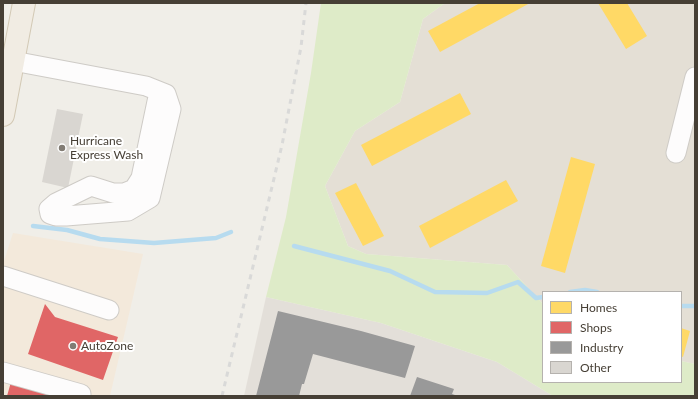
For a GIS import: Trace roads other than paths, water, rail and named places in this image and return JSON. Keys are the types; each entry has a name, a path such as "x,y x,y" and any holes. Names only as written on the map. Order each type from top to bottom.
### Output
{"main road":[{"path":"3,115 24,3"}],"street":[{"path":"13,61 146,86 166,94 170,109 150,198 128,211 56,216 50,214 49,209 56,203 91,186 113,193 124,193 134,189 141,178 159,92"},
{"path":"676,153 695,77"},
{"path":"3,276 109,310"},
{"path":"3,372 81,394"}],"waterway":[{"path":"33,226 67,230 100,239 154,243 216,238 231,232"},
{"path":"294,246 390,271 435,292 487,293 518,282 536,298 542,297"},
{"path":"578,291 591,291"},
{"path":"682,306 695,306"}],"railway":[{"path":"222,396 282,145 301,47 306,3"}],"place":[{"name":"Hurricane Express Wash","path":"62,148"},
{"name":"AutoZone","path":"73,346"}]}
